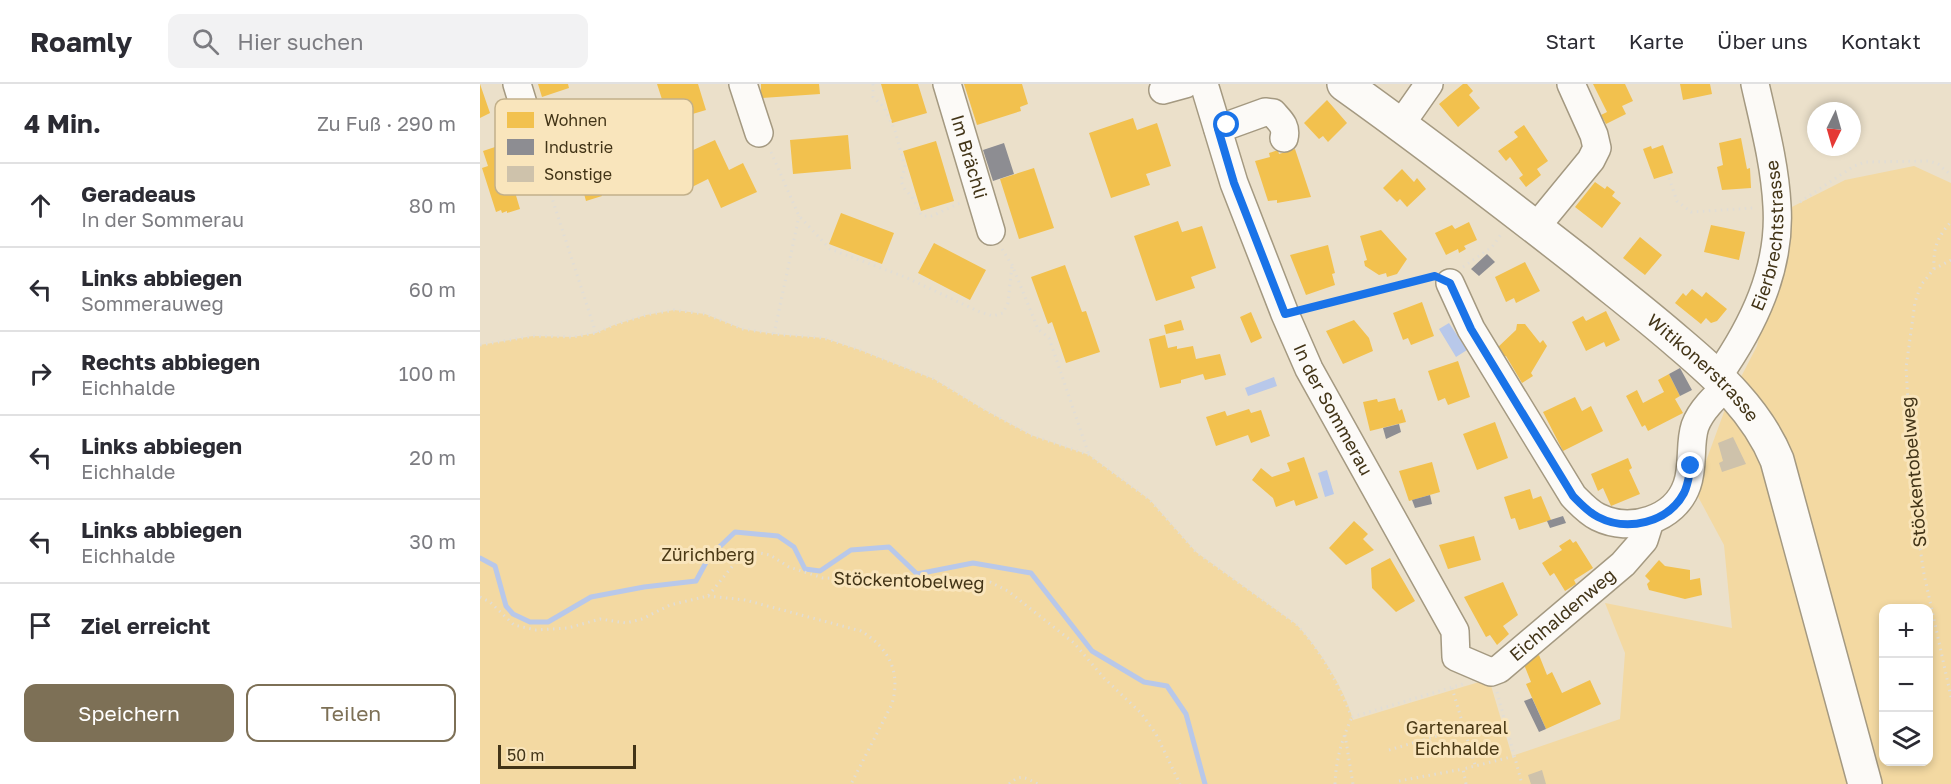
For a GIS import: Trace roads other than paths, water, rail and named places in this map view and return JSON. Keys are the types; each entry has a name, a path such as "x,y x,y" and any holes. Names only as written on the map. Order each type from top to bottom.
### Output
{"main road":[{"name":"Witikonerstrasse","path":"1344,84 1401,124 1642,311 1722,381 1744,405 1769,440 1777,460 1865,784"}],"street":[{"path":"517,84 522,99"},
{"path":"742,84 759,133"},
{"name":"Im Brächli","path":"946,84 981,191 991,231"},
{"name":"In der Sommerau","path":"1204,84 1234,183 1285,314 1310,369 1455,631 1456,657"},
{"path":"1401,124 1429,84"},
{"path":"1536,227 1592,160 1597,148 1594,135 1571,84"},
{"name":"Eierbrechtstrasse","path":"1650,521 1667,512 1684,493 1691,466 1696,423 1715,396 1751,324 1761,300 1789,204 1766,131 1755,84"},
{"path":"1218,129 1265,112 1273,113 1283,123 1286,131 1284,138"},
{"path":"1450,283 1471,329 1573,496 1587,510 1600,518 1634,524 1650,521"},
{"name":"Eichhaldenweg","path":"1456,657 1491,672 1511,661 1623,564 1644,540 1650,521"}],"water":[{"path":"1449,323 1467,350 1456,357 1439,329"},
{"path":"1274,377 1277,386 1248,396 1245,388"},
{"path":"1327,470 1334,494 1325,497 1318,473"}],"waterway":[{"path":"480,558 495,566 506,606 513,614 530,622 548,622 591,597 644,587 696,581 709,557 735,532 778,536 794,547 805,569 820,571 851,550 889,547 917,574 973,563 1031,573 1092,651 1144,682 1167,686 1186,714 1205,784"}],"park label":[{"name":"Zürichberg","path":"708,555"},
{"name":"Gartenareal Eichhalde","path":"1457,738"}]}
